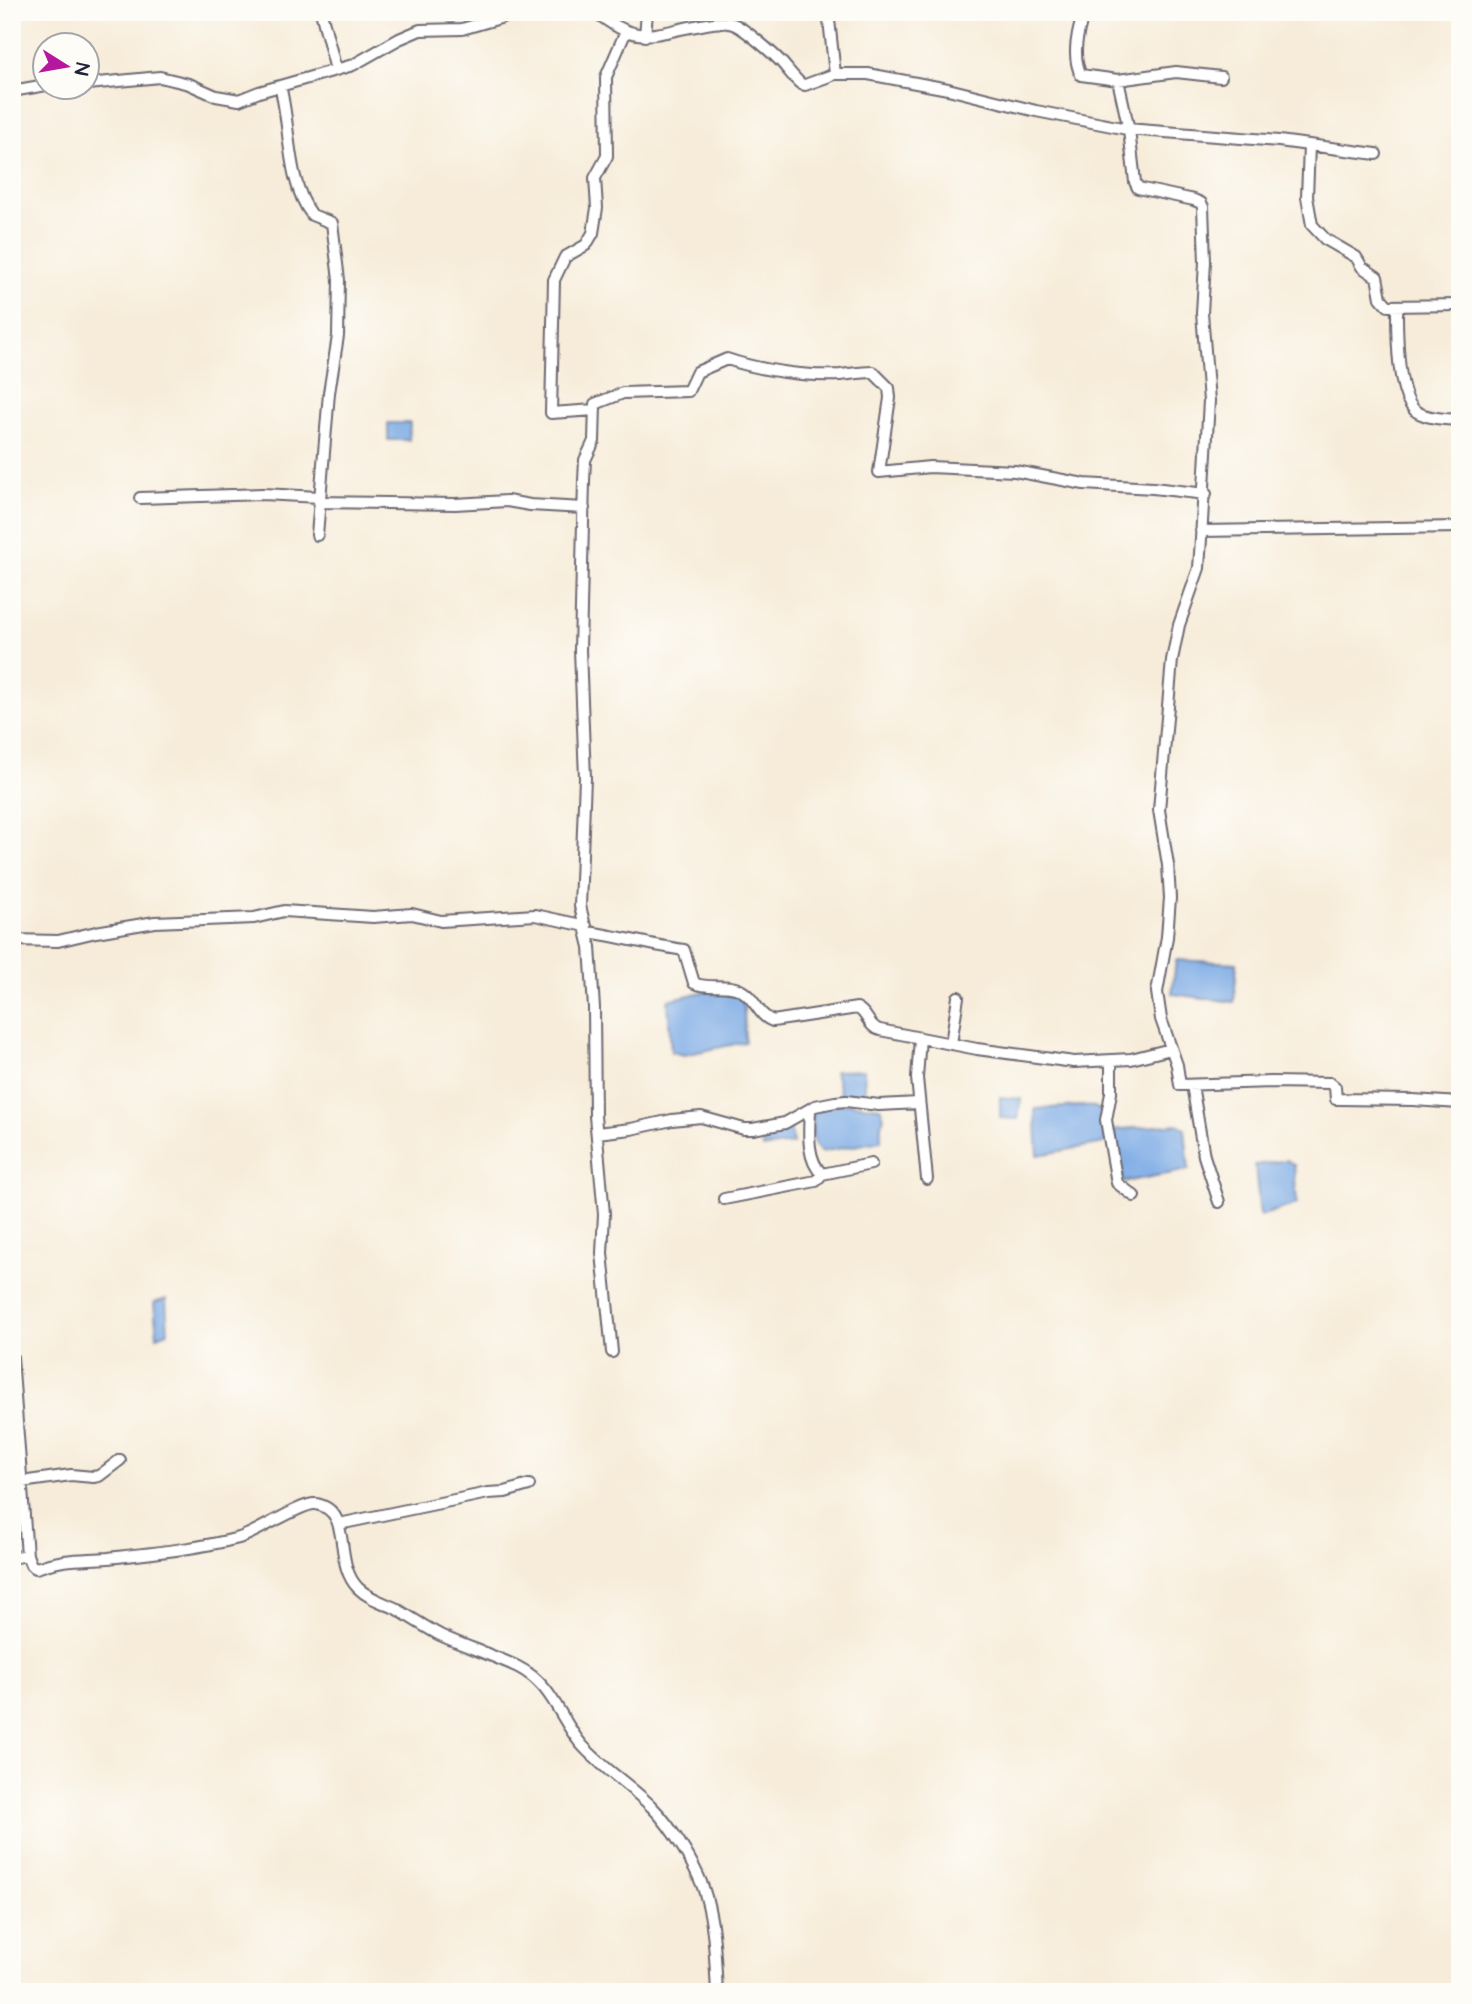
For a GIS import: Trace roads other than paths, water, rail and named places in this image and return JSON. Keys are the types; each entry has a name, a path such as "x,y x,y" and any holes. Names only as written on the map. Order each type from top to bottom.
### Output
{"street":[{"path":"321,12 336,70"},
{"path":"102,83 160,77 189,84 216,96 239,100 354,65 420,30 462,29 512,12"},
{"path":"596,12 609,23 645,36 668,34 711,23 730,23 748,32 805,85 835,74 867,74 938,87 1129,130 1376,154"},
{"path":"645,36 647,12"},
{"path":"1084,12 1077,33 1079,72 1087,76 1118,80 1176,72 1222,76"},
{"path":"829,20 835,74"},
{"path":"595,410 551,413 554,280 565,257 586,245 593,233 597,208 595,178 607,156 606,77 626,31"},
{"path":"1118,80 1138,188 1194,200 1203,207 1205,262 1202,313 1209,401 1199,568 1179,625 1172,660 1159,810 1170,889 1167,937 1157,992 1161,1019 1180,1086 1272,1082 1330,1083 1335,1087 1336,1099 1460,1103"},
{"path":"280,86 287,137 301,192 313,215 331,223 337,250 338,336 329,393 317,536"},
{"path":"12,91 32,87"},
{"path":"1309,146 1307,197 1312,225 1325,239 1356,257 1362,268 1377,277 1383,302 1397,307 1460,305"},
{"path":"1397,307 1398,358 1409,403 1421,414 1460,420"},
{"path":"612,1352 602,1253 604,1214 594,1086 594,1008 587,929 580,906 585,778 580,650 585,460 594,441 595,404 623,393 688,391 697,372 727,359 744,365 793,372 840,375 873,372 889,388 890,398 879,472 930,467 1015,471 1084,484 1204,494"},
{"path":"140,498 262,494 319,500 455,504 507,501 584,508"},
{"path":"1201,531 1460,527"},
{"path":"12,940 58,941 155,922 254,918 284,911 373,918 412,914 442,920 535,915 659,947 684,950 694,983 703,986 731,986 742,990 750,996 763,1018 773,1021 857,1008 875,1029 950,1044 1074,1062 1131,1059 1171,1049"},
{"path":"950,1044 958,997"},
{"path":"920,1038 917,1060 919,1103 927,1179"},
{"path":"1111,1061 1111,1093 1106,1120 1117,1183 1135,1196"},
{"path":"1192,1085 1205,1156 1219,1202"},
{"path":"597,1133 672,1120 701,1118 753,1129 785,1123 815,1106 846,1101 879,1105 919,1103"},
{"path":"810,1111 809,1140 815,1167 822,1174"},
{"path":"724,1199 816,1181 822,1174 872,1164"},
{"path":"12,1357 27,1555 31,1565 36,1568 69,1558 103,1558 183,1550 243,1537 310,1504 324,1507 339,1524 345,1567 356,1587 369,1597 393,1607 439,1634 519,1668 535,1678 556,1701 569,1728 584,1746 653,1808 682,1846 706,1896 717,1992"},
{"path":"21,1482 71,1475 99,1476 120,1460"},
{"path":"339,1524 529,1485"},
{"path":"12,1558 27,1555"}],"water":[{"path":"388,423 410,423 409,440 388,440"},
{"path":"1176,960 1237,963 1234,1002 1172,994"},
{"path":"727,990 739,993 744,1008 745,1042 684,1055 671,1052 668,1000 702,992"},
{"path":"864,1070 865,1092 841,1096 835,1071"},
{"path":"1000,1097 1021,1099 1018,1119 1000,1118"},
{"path":"844,1103 880,1107 884,1118 881,1124 881,1141 821,1152 813,1138 814,1110"},
{"path":"1095,1107 1102,1112 1105,1143 1038,1155 1035,1109"},
{"path":"1178,1124 1185,1129 1189,1170 1123,1182 1113,1130"},
{"path":"790,1126 793,1144 763,1148 759,1130"},
{"path":"1287,1160 1294,1165 1297,1204 1260,1216 1255,1165"},
{"path":"166,1299 168,1332 157,1336 154,1303"}]}
